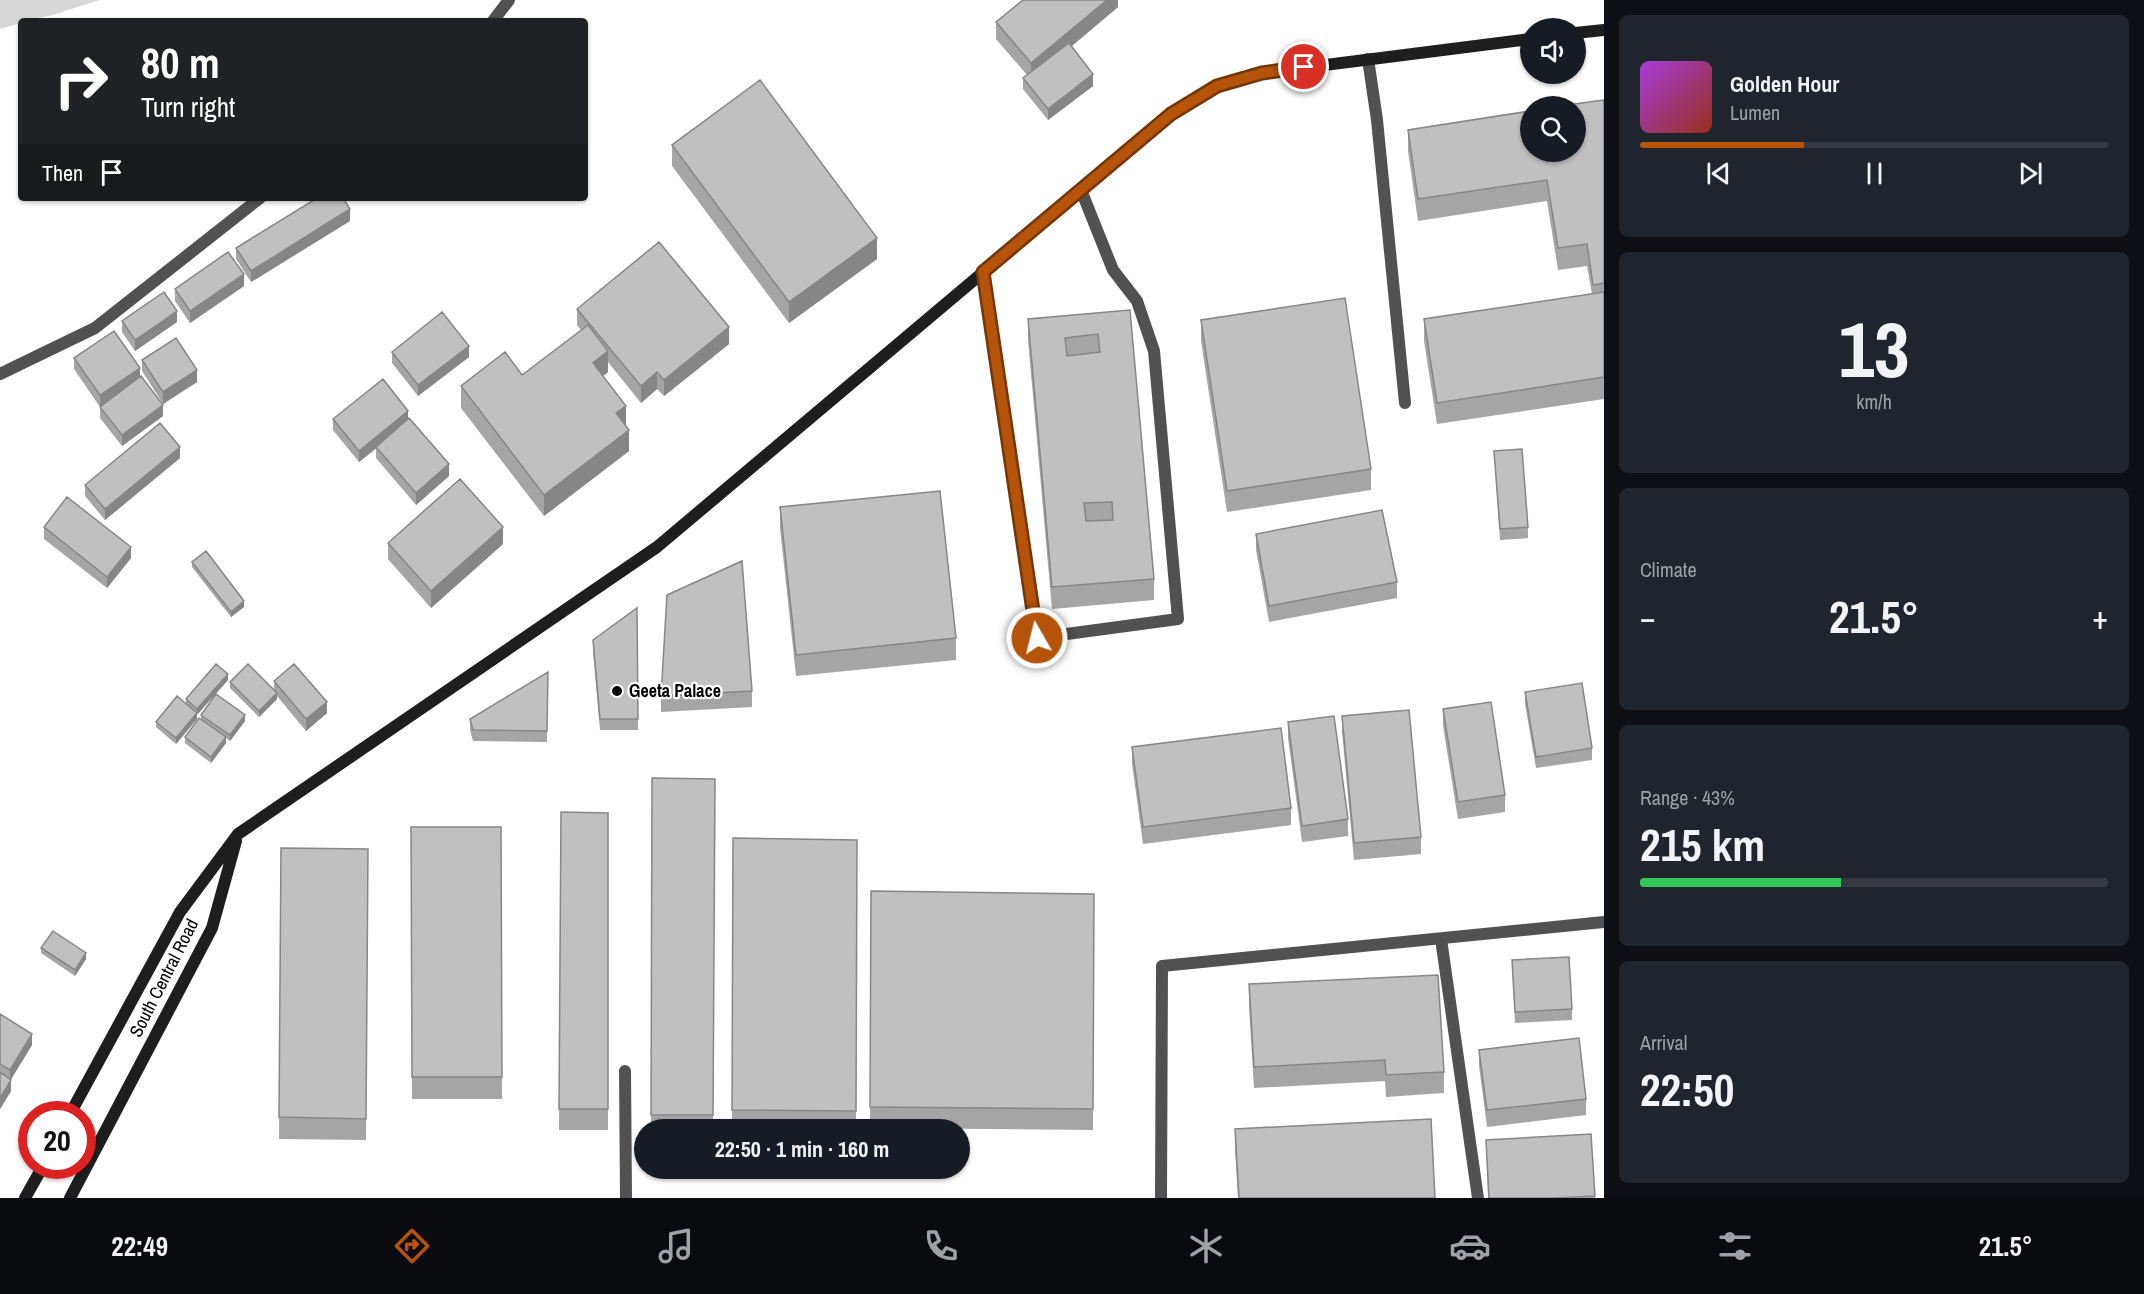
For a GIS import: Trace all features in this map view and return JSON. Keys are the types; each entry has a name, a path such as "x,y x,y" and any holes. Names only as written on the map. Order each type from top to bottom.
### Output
{"street":[{"path":"495,18 509,0"},
{"path":"1586,32 1604,30"},
{"path":"238,834 657,547 1171,114 1217,86 1262,73 1520,40"},
{"path":"1368,59 1377,120 1405,403"},
{"path":"983,272 1037,638 1178,620 1154,351 1137,301 1113,270 1081,190"},
{"path":"0,374 95,328 256,201"},
{"name":"South Central Road","path":"77,1101 180,912 238,834"},
{"name":"South Central Road","path":"70,1198 212,928 238,834"},
{"path":"1161,1198 1162,966 1604,922"},
{"path":"1441,939 1478,1198"},
{"path":"625,1071 626,1198"},
{"path":"26,1198 36,1179"}],"shaded area":[{"path":"0,0 100,0 49,16 18,18 18,24 0,29"}],"building":[{"path":"1023,0 1107,0 1031,63 996,22"},
{"path":"1069,43 1093,74 1048,109 1023,78"},
{"path":"760,80 877,238 789,302 672,145"},
{"path":"1604,100 1604,283 1593,285 1587,244 1558,248 1547,180 1418,199 1408,130 1520,113 1520,162 1586,162 1586,102"},
{"path":"312,201 345,201 350,209 251,271 236,248"},
{"path":"659,242 729,327 664,380 657,372 641,386 577,309"},
{"path":"228,252 244,274 190,311 175,289"},
{"path":"164,292 177,311 135,340 122,321"},
{"path":"1604,292 1604,377 1437,403 1424,319"},
{"path":"1345,298 1371,469 1227,491 1201,320"},
{"path":"1130,310 1154,579 1052,587 1028,319","holes":["1098,334 1100,352 1067,356 1065,338","1112,502 1113,520 1086,521 1084,503"]},
{"path":"442,312 469,346 418,385 392,352"},
{"path":"588,325 608,351 593,363 626,406 616,413 629,430 544,495 461,386 505,352 522,375"},
{"path":"114,331 140,368 100,395 74,358"},
{"path":"176,338 197,370 163,392 142,360"},
{"path":"141,376 163,405 122,435 100,407"},
{"path":"383,379 408,411 359,451 333,419"},
{"path":"409,418 449,464 416,493 376,447"},
{"path":"160,423 180,447 105,509 85,485"},
{"path":"1522,449 1528,527 1500,529 1494,451"},
{"path":"460,479 503,527 431,591 388,543"},
{"path":"940,491 956,638 796,655 780,507"},
{"path":"67,497 131,547 107,577 44,527"},
{"path":"1382,510 1397,582 1269,606 1256,534"},
{"path":"206,551 244,601 231,612 192,562"},
{"path":"742,561 752,691 661,696 667,595"},
{"name":"Geeta Palace","path":"637,608 638,719 600,719 593,640"},
{"path":"216,664 228,674 197,709 186,699"},
{"path":"248,664 277,693 259,711 230,682"},
{"path":"294,664 327,702 306,719 274,681"},
{"path":"548,672 547,731 473,730 470,719"},
{"path":"1582,683 1592,748 1536,757 1525,692"},
{"path":"216,694 245,715 230,735 201,715"},
{"path":"177,696 197,713 176,738 156,722"},
{"path":"1491,702 1505,795 1458,802 1443,709"},
{"path":"1409,710 1421,837 1354,843 1342,716"},
{"path":"1334,716 1348,819 1302,826 1288,722"},
{"path":"199,718 226,737 211,757 185,737"},
{"path":"1281,728 1291,808 1143,827 1132,747"},
{"path":"652,778 715,779 713,1115 651,1115"},
{"path":"561,812 608,813 608,1109 559,1109"},
{"path":"411,827 501,827 502,1077 412,1077"},
{"path":"733,838 857,840 856,1111 732,1110"},
{"path":"281,848 368,849 366,1119 279,1117"},
{"path":"871,891 1094,894 1093,1109 870,1107"},
{"path":"53,931 86,953 75,970 41,948"},
{"path":"1569,957 1572,1009 1515,1012 1512,960"},
{"path":"1438,975 1444,1072 1386,1075 1385,1060 1254,1067 1249,984"},
{"path":"0,1014 32,1034 10,1070 0,1064"},
{"path":"1579,1038 1586,1099 1487,1110 1479,1050"},
{"path":"0,1072 11,1080 0,1098"},
{"path":"1431,1119 1435,1198 1239,1198 1235,1129"},
{"path":"1591,1134 1595,1196 1489,1198 1486,1140"}],"place":[{"name":"Geeta Palace","path":"617,691"}],"route":[{"path":"1037,638 983,272 1171,114 1217,86 1262,73 1304,67"}]}
